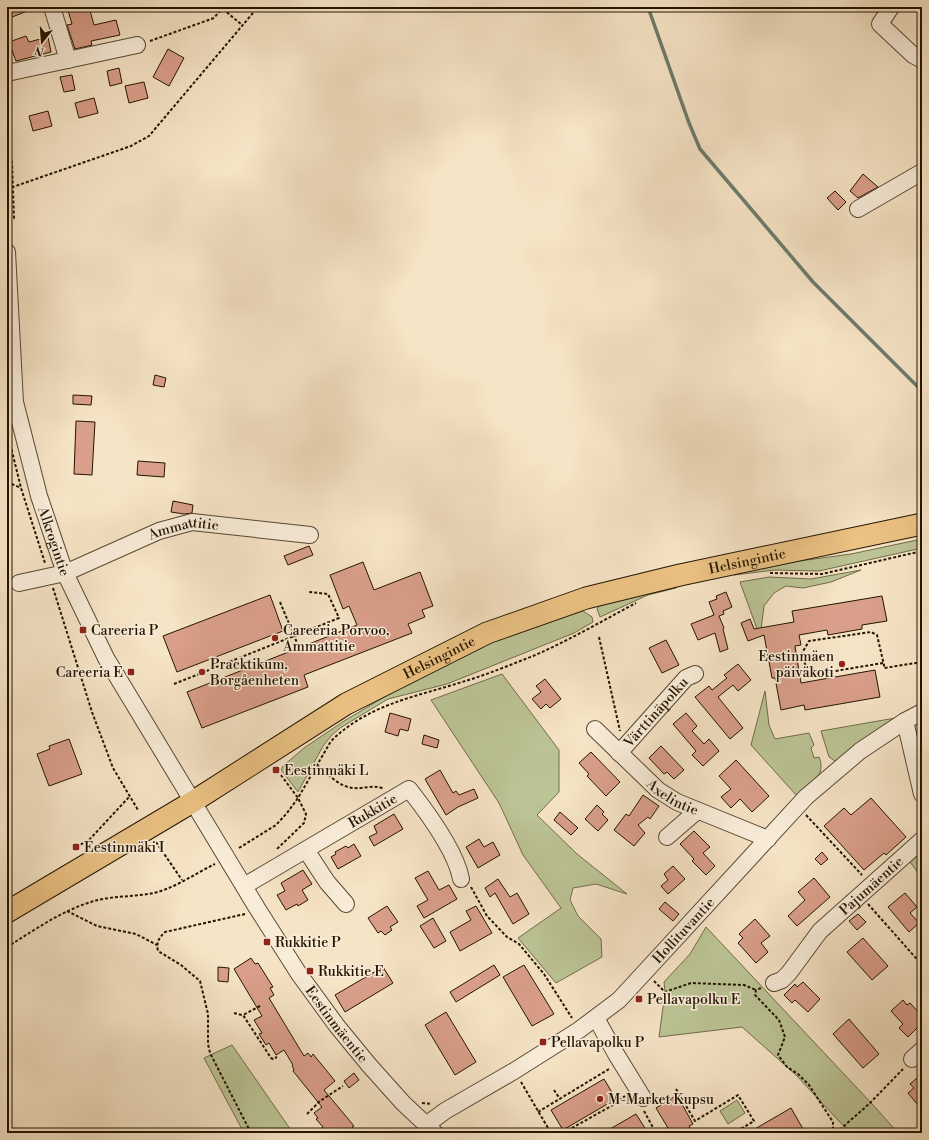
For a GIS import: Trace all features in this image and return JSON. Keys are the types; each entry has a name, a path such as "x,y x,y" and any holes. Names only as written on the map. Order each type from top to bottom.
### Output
{"main road":[{"name":"Helsingintie","path":"7,912 194,801 346,704 458,646 518,621 586,598 680,575 922,524"}],"street":[{"path":"52,7 68,60"},
{"path":"891,7 880,24 912,55 922,60"},
{"path":"7,73 138,45"},
{"path":"858,209 922,172"},
{"name":"Alkrogintie","path":"7,252 15,402 39,496 65,573 106,658 194,801"},
{"name":"Ammattitie","path":"18,583 65,573 159,531 192,522 310,535"},
{"name":"Värttinäpolku","path":"623,748 686,678 695,674"},
{"name":"Hollituvantie","path":"430,1129 445,1111 528,1063 596,1018 618,1000 806,797 860,751 905,721 922,712"},
{"path":"905,721 922,794"},
{"name":"Axelintie","path":"595,729 623,748 658,790 677,802 697,811 768,839"},
{"name":"Rukkitie","path":"244,886 410,789 428,813 459,867 461,879"},
{"name":"Eestinmäentie","path":"194,801 244,886 300,974 337,1026 374,1071 430,1129"},
{"path":"667,837 697,811"},
{"name":"Pajumäentie","path":"774,983 782,980 789,973 820,931 922,840"},
{"path":"306,850 327,882 346,904"},
{"path":"596,1018 643,1098"}],"path":[{"path":"7,189 131,146 149,136 258,7"},
{"path":"138,45 214,18 223,8 242,25"},
{"path":"7,136 12,164 14,218 7,219"},
{"path":"8,432 21,488 92,712 110,762 138,810"},
{"path":"7,482 21,488"},
{"path":"768,574 822,574 922,551"},
{"path":"174,684 295,637 339,618 328,594 309,592"},
{"path":"280,602 300,650"},
{"path":"239,848 276,824 298,798 331,740 339,733 391,702 464,682 534,655 636,603"},
{"path":"883,663 811,675 807,671 802,653 809,641 871,632 877,635 883,663 884,668 922,662"},
{"path":"599,637 623,748"},
{"path":"267,754 276,770 298,798 306,814 304,823 277,850"},
{"path":"317,765 344,786 355,788 381,787 395,797"},
{"path":"76,847 89,840 130,796"},
{"path":"804,813 922,965"},
{"path":"156,842 182,880"},
{"path":"7,947 67,911 90,902 131,895 148,894 163,890 215,864"},
{"path":"461,879 471,886 487,916 493,923 507,937 519,944 544,974 575,1023"},
{"path":"67,911 97,926 136,934 157,945"},
{"path":"249,913 166,932 159,938 157,945 158,951 182,965 200,981 208,1014 210,1053 251,1133"},
{"path":"652,979 665,992 691,983 744,986 756,990 774,983"},
{"path":"756,990 755,995 779,1020 785,1037 778,1055 787,1067 798,1074 809,1085 833,1122 834,1133"},
{"path":"243,1015 260,1006"},
{"path":"234,1012 243,1015 271,1058 277,1057"},
{"path":"834,1133 869,1104 912,1060"},
{"path":"538,1112 610,1068"},
{"path":"519,1080 551,1133"},
{"path":"307,1114 320,1101 344,1086"},
{"path":"676,1089 695,1121 738,1095 754,1121 734,1133"},
{"path":"554,1090 560,1099"},
{"path":"563,1133 613,1105 627,1095"},
{"path":"643,1098 640,1103 656,1133"},
{"path":"418,1101 422,1103 435,1104 445,1111"}],"green space":[{"path":"922,539 922,548 819,571 775,570 734,575 770,565 851,554"},
{"path":"861,570 831,582 803,588 786,586 774,593 764,606 760,637 740,582 769,577 811,579"},
{"path":"678,586 676,588 648,595 600,617 597,609 600,604"},
{"path":"583,611 592,617 593,622 574,633 447,684 388,699 340,728 323,746 298,792 281,770 283,766 304,748 344,721 401,687 490,643"},
{"path":"502,674 559,750 559,792 537,815 577,854 627,894 596,884 573,888 570,900 578,916 601,939 602,957 556,983 518,938 561,908 523,855 499,803 431,700"},
{"path":"765,691 769,725 775,739 809,733 814,745 811,748 814,758 819,757 821,769 819,775 797,796 751,745"},
{"path":"901,717 835,761 829,757 821,731"},
{"path":"922,850 922,878 910,860"},
{"path":"706,927 898,1133 850,1133 796,1075 742,1027 659,1037 665,992 664,982 690,954"},
{"path":"232,1045 293,1133 244,1133 204,1058"},
{"path":"737,1100 745,1113 728,1124 720,1111"}],"building":[{"path":"7,7 35,7 35,8 7,19"},
{"path":"67,7 89,7 94,25 116,20 120,35 91,41 92,45 75,49 67,25 72,24"},
{"path":"26,36 29,42 48,37 51,52 16,61 9,42"},
{"path":"168,49 184,58 169,86 153,77"},
{"path":"119,68 122,83 110,86 107,71"},
{"path":"72,75 75,90 64,92 60,77"},
{"path":"144,82 148,98 129,103 125,86"},
{"path":"94,98 98,113 79,118 75,103"},
{"path":"48,111 52,126 33,131 29,116"},
{"path":"863,174 878,187 858,198 850,191"},
{"path":"835,191 846,202 838,210 827,198"},
{"path":"155,375 166,378 164,387 153,385"},
{"path":"73,395 92,396 91,405 73,404"},
{"path":"76,421 95,422 92,475 74,474"},
{"path":"138,461 165,463 164,477 137,475"},
{"path":"173,501 193,505 192,513 184,514 171,512"},
{"path":"309,546 313,555 288,565 284,556"},
{"path":"363,562 374,590 420,572 433,606 422,610 425,617 408,624 412,633 304,675 308,687 202,728 187,692 357,625 349,606 343,609 330,575"},
{"path":"726,592 732,607 723,611 724,614 719,616 724,628 728,649 720,652 715,633 698,640 691,624 714,615 709,602 717,599 716,596"},
{"path":"270,595 283,631 177,672 163,636"},
{"path":"882,596 887,621 862,625 862,629 828,635 827,630 799,635 801,645 795,646 801,683 875,670 880,697 805,710 804,705 781,710 775,678 772,678 764,635 748,641 741,623 750,619 754,629 794,622 792,611"},
{"path":"666,640 679,665 662,673 649,648"},
{"path":"738,664 751,680 738,691 733,685 718,697 743,728 730,739 695,697 709,686 712,690 727,678 724,675"},
{"path":"545,679 561,699 550,708 546,704 541,709 532,699 541,692 536,686"},
{"path":"390,713 411,719 408,731 400,729 398,736 385,732"},
{"path":"686,713 697,726 692,731 704,744 709,739 719,751 703,766 692,755 696,751 673,724"},
{"path":"424,735 439,740 437,748 422,744"},
{"path":"69,739 82,774 49,786 37,754 50,749 49,746"},
{"path":"661,746 684,770 674,779 667,772 664,774 649,758"},
{"path":"591,752 620,782 606,796 587,776 589,774 579,763"},
{"path":"736,760 769,796 752,812 740,799 731,808 721,797 731,789 719,776"},
{"path":"440,770 453,793 456,791 459,795 474,789 478,798 458,807 446,815 425,779"},
{"path":"643,795 659,806 650,819 648,817 638,825 645,833 634,846 614,830 626,814 629,816"},
{"path":"871,798 906,837 886,855 884,853 864,870 824,826 844,808 851,815"},
{"path":"597,805 604,812 602,814 608,820 598,831 585,819"},
{"path":"560,812 578,828 571,835 554,820"},
{"path":"394,814 403,829 374,846 369,837 377,833 374,826"},
{"path":"694,831 710,847 703,853 715,866 706,875 692,861 694,859 680,844"},
{"path":"479,839 484,847 493,842 500,855 478,868 466,847"},
{"path":"354,844 361,856 338,869 331,857 336,854 335,852 346,846 348,848"},
{"path":"822,852 828,859 821,865 815,859"},
{"path":"673,866 685,879 668,894 661,886 668,880 664,874"},
{"path":"303,870 312,884 302,890 308,900 298,906 297,904 286,910 277,895 285,891 281,883"},
{"path":"428,871 439,890 449,885 457,899 424,918 417,906 428,900 415,878"},
{"path":"814,878 830,897 797,926 788,916 805,900 798,892"},
{"path":"498,879 510,897 517,893 529,914 513,924 495,893 490,897 485,888"},
{"path":"905,893 917,907 910,913 919,923 909,932 888,907"},
{"path":"665,902 679,914 673,921 659,909"},
{"path":"387,906 398,922 390,927 392,930 385,935 381,931 378,933 368,918"},
{"path":"476,906 492,933 460,951 450,932 471,920 466,911"},
{"path":"858,914 866,922 857,930 849,921"},
{"path":"433,918 446,941 434,948 420,926"},
{"path":"755,919 770,936 761,943 768,952 756,963 738,943 743,938 739,934"},
{"path":"863,938 888,966 872,980 847,952"},
{"path":"251,958 255,964 258,963 273,987 270,988 274,995 269,998 304,1056 308,1053 311,1057 313,1054 335,1081 324,1090 354,1126 352,1127 356,1133 316,1133 323,1127 316,1119 318,1118 314,1113 322,1107 293,1071 293,1065 284,1050 276,1055 269,1043 266,1045 259,1034 262,1033 254,1020 262,1016 234,969"},
{"path":"494,965 500,975 456,1002 450,992"},
{"path":"524,965 554,1014 532,1026 503,977"},
{"path":"218,967 229,968 228,982 218,981"},
{"path":"383,967 393,983 345,1012 335,995"},
{"path":"803,982 820,999 808,1012 795,1000 792,1003 784,995 795,984 797,987"},
{"path":"903,1000 907,1005 910,1003 920,1014 918,1017 922,1021 922,1023 908,1037 899,1028 903,1024 891,1011"},
{"path":"446,1012 476,1062 455,1075 425,1025"},
{"path":"849,1019 879,1054 863,1068 833,1034"},
{"path":"354,1073 359,1080 349,1088 344,1081"},
{"path":"922,1074 922,1110 908,1093 914,1088 910,1084"},
{"path":"604,1079 616,1099 563,1130 551,1110"},
{"path":"677,1095 693,1124 689,1126 693,1133 671,1133 656,1108"},
{"path":"791,1108 803,1129 796,1133 748,1133"},
{"path":"636,1114 648,1133 603,1133"}],"waterway":[{"path":"648,7 689,123 700,149 813,282 922,391"}],"place":[{"name":"Careeria P","path":"83,630"},
{"name":"Careeria Porvoo, Ammattitie","path":"275,638"},
{"name":"Eestinmäen päiväkoti","path":"842,664"},
{"name":"Careeria E","path":"131,672"},
{"name":"Pracktikum, Borgåenheten","path":"202,672"},
{"name":"Eestinmäki L","path":"276,770"},
{"name":"Eestinmäki I","path":"76,847"},
{"name":"Rukkitie P","path":"267,942"},
{"name":"Rukkitie E","path":"310,971"},
{"name":"Pellavapolku E","path":"639,999"},
{"name":"Pellavapolku P","path":"543,1042"},
{"name":"M-Market Kupsu","path":"600,1099"}]}
